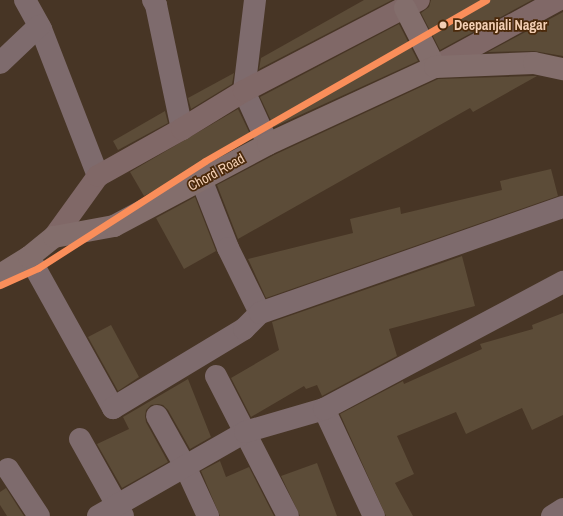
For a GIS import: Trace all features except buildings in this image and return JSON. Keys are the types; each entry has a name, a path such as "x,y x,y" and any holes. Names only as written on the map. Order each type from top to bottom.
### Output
{"highway":[{"path":"412,4 435,67 534,63 563,69"},
{"name":"Chord Road","path":"0,275 29,257 54,237 114,226 268,144 435,67"}],"main road":[{"path":"435,67 558,0"},
{"path":"54,237 98,176 182,129 244,90 412,4"}],"street":[{"path":"25,0 39,26 98,176"},
{"path":"153,0 156,5 182,129"},
{"path":"255,0 244,90 268,144"},
{"path":"0,63 39,26"},
{"path":"201,179 228,248 260,313"},
{"path":"29,257 113,408 244,329 260,313 563,207"},
{"path":"98,516 120,511 185,466 245,432 324,409 563,282"},
{"path":"216,376 288,516"},
{"path":"324,409 374,516"},
{"path":"157,416 185,466 208,516"},
{"path":"80,439 120,511"},
{"path":"8,469 39,516"},
{"path":"552,516 563,509"}],"transit line":[{"path":"0,285 38,268 205,161 486,0"}],"place":[{"name":"Deepanjali Nagar","path":"443,25"}]}
